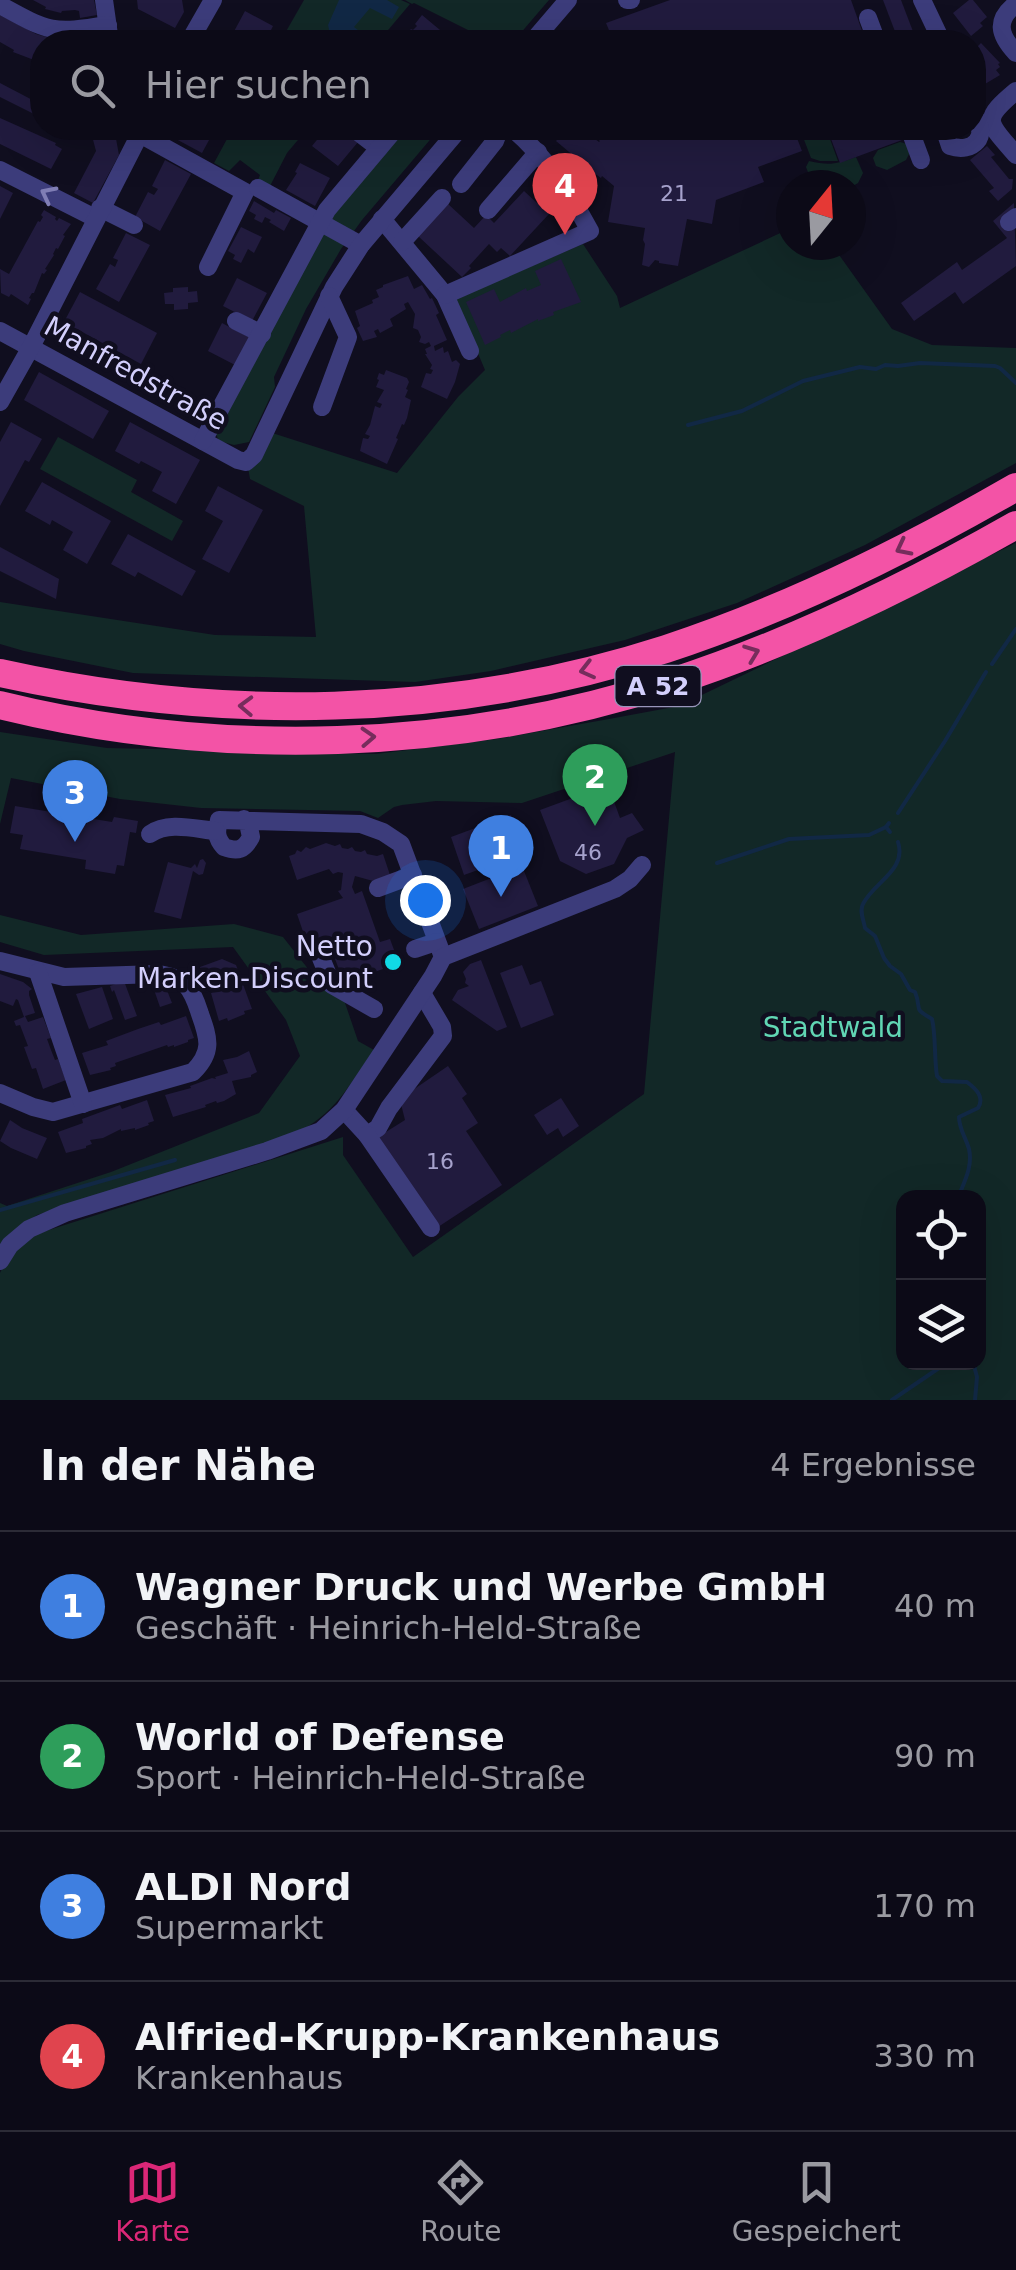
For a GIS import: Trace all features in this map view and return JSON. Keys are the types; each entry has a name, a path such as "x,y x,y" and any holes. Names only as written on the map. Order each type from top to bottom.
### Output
{"highway":[{"name":"A 52","path":"0,673 134,697 247,706 310,708 478,693 576,673 701,637 833,582 1016,487"},
{"name":"A 52","path":"0,705 155,732 301,740 438,731 554,712 669,683 776,644 908,583 1016,525"},
{"path":"0,716 46,716"}],"street":[{"path":"104,0 108,30"},
{"path":"196,30 213,0"},
{"path":"542,30 568,0"},
{"path":"922,0 936,30"},
{"path":"1016,4 1005,13 1001,29 1016,53"},
{"path":"0,5 50,30"},
{"path":"868,18 873,30"},
{"path":"1016,90 993,110 992,116 996,130 1016,156"},
{"path":"0,402 133,140"},
{"path":"151,140 245,192 208,268"},
{"path":"369,140 379,148"},
{"path":"203,441 327,210 386,140"},
{"path":"322,406 348,337 330,296 361,244 450,140"},
{"path":"461,184 496,140"},
{"path":"446,294 590,231 568,191 525,140"},
{"path":"914,140 921,160"},
{"path":"948,140 950,146 959,149 976,140"},
{"path":"488,210 538,152"},
{"path":"0,170 134,225"},
{"path":"258,188 361,244"},
{"path":"402,242 442,198"},
{"path":"382,219 446,294 470,351"},
{"name":"Manfredstraße","path":"0,331 246,462 254,455 330,296"},
{"path":"236,322 262,334"},
{"path":"0,1261 10,1245 29,1229 104,1200 322,1132 344,1110 422,993 439,949 400,844 361,824 244,819 219,820 216,831 224,847 245,848 251,837 244,819"},
{"path":"150,834 171,826 216,831"},
{"path":"416,949 439,949 615,890 642,865"},
{"path":"378,888 412,875"},
{"path":"321,958 332,985 400,1026"},
{"path":"0,961 64,977 170,976 185,984 194,996 208,1047 203,1062 193,1072 53,1112 0,1092"},
{"path":"38,972 83,1104"},
{"path":"367,1135 378,1128 388,1108 443,1036 442,1027 422,993"},
{"path":"344,1110 367,1135 431,1228"}],"green space":[{"path":"304,0 401,0 410,4 388,30 287,30"},
{"path":"405,0 549,0 523,30 468,30"},
{"path":"226,140 298,140 270,186 258,180 260,175 240,160 229,171 214,163"},
{"path":"395,140 430,140 341,249 306,309 249,442 234,445 219,441 215,432 328,221"},
{"path":"804,140 830,140 838,161 820,161 811,158"},
{"path":"900,142 907,144 910,152 906,160 887,170 876,166 873,158 878,150"},
{"path":"856,157 862,170 806,167 809,161 833,163"},
{"path":"776,235 776,260 843,260 892,329 932,345 1016,348 1016,463 865,545 737,603 625,640 491,671 415,682 133,673 0,644 0,602 215,635 316,637 304,506 250,479 247,462 266,431 397,473 485,370 455,299 583,244 617,296 620,308"},
{"path":"58,437 137,480 131,492 183,521 172,541 40,469"},
{"name":"Stadtwald","path":"1016,543 1016,1400 0,1400 0,1273 14,1252 33,1235 343,1137 343,1155 413,1257 644,1094 675,752 522,803 436,801 394,807 378,818 360,811 201,808 120,799 11,778 0,824 0,732 107,748 376,754 497,739 679,706"},
{"path":"0,915 81,935 234,924 283,937 320,984 344,1000 358,1041 374,1050 330,1109 293,1135 37,1215 0,1244 0,1203 7,1206 111,1172 259,1113 300,1056 286,1020 233,947 44,955 0,942"}],"water":[{"path":"339,0 387,0 399,7 392,19 370,8 354,27 358,30 329,30"}],"building":[{"path":"33,0 94,0 97,15 80,18 79,11 61,13 45,9"},
{"path":"137,0 182,0 184,12 175,28 138,9"},
{"path":"670,0 851,0 862,30 609,30 606,23"},
{"path":"883,0 901,0 912,30 894,30"},
{"path":"973,0 987,17 978,30 966,30 953,13"},
{"path":"245,11 273,26 271,30 235,30"},
{"path":"0,15 30,31 30,58 13,52 0,42"},
{"path":"422,15 440,30 413,30"},
{"path":"986,48 1000,63 996,70 1000,75 986,83"},
{"path":"0,83 30,99 30,112 0,97"},
{"path":"0,118 30,131 30,140 49,140 62,149 51,169 0,144"},
{"path":"93,140 116,140 119,155 93,203 74,193 96,151"},
{"path":"178,140 209,140 202,153"},
{"path":"317,140 358,142 338,166 312,146"},
{"path":"798,140 802,151 758,167 764,182 716,200 712,224 687,219 678,266 655,260 649,267 642,265 645,228 608,222 614,186 556,141"},
{"path":"831,140 902,140 840,163"},
{"path":"987,146 995,155 991,157 1013,179 1012,189 998,201 989,191 994,188 970,160"},
{"path":"165,160 191,174 160,231 135,217 148,192 154,195 158,189 152,186"},
{"path":"300,163 330,178 315,206 286,190"},
{"path":"0,186 13,193 0,219"},
{"path":"524,191 549,214 510,256 489,244 462,277 418,236 447,203 474,228 486,215 494,223"},
{"path":"254,201 291,218 284,231 265,217 262,223 254,219 256,215 249,211"},
{"path":"1014,203 1016,266 963,304 955,292 914,321 901,303 957,262 962,270 1007,238 993,221"},
{"path":"44,210 57,221 59,218 71,224 28,305 11,294 9,297 1,293 0,269 9,274"},
{"path":"241,227 262,237 254,253 248,249 241,263 228,251"},
{"path":"126,233 150,245 119,302 96,289 110,264 115,267 118,260 113,258"},
{"path":"561,259 581,302 511,333 510,330 485,345 466,302 494,289 500,302 541,285 535,271"},
{"path":"408,276 414,289 422,285 439,313 436,315 447,340 434,346 435,351 443,347 452,362 460,364 447,399 421,387 426,373 433,370 425,354 431,346 429,342 419,342 418,330 413,328 415,314 408,302 404,304 406,309 390,319 393,326 380,333 378,329 374,331 377,337 363,341 357,328 360,326 355,311 373,303 379,297 376,290 383,285"},
{"path":"237,278 267,293 252,321 223,306"},
{"path":"188,287 188,292 197,291 198,302 188,303 188,309 174,310 174,304 165,304 164,293"},
{"path":"80,292 157,333 141,364 64,322"},
{"path":"222,323 252,339 237,366 208,351"},
{"path":"386,370 407,378 405,397 411,400 387,464 360,451 363,438 370,436 365,434 375,406 380,408 382,404 377,402 384,390 376,387 379,373 384,375"},
{"path":"39,372 109,411 93,439 24,400"},
{"path":"11,422 42,439 29,462 25,460 0,506 0,442"},
{"path":"130,422 200,460 176,504 152,491 162,472 115,451"},
{"path":"42,482 111,521 87,564 63,550 73,532 25,511"},
{"path":"218,486 263,510 229,573 202,559 223,521 205,511"},
{"path":"128,534 196,571 182,596 138,572 135,577 111,564"},
{"path":"0,547 59,579 56,599 0,571"},
{"path":"608,785 620,818 632,813 644,830 627,838 614,864 586,874 560,861 540,810"},
{"path":"15,806 112,822 114,817 138,821 136,833 130,832 124,866 117,865 115,874 85,869 86,860 20,849 23,835 10,833"},
{"path":"511,815 523,848 532,845 534,850 464,875 451,837"},
{"path":"326,843 377,856 383,854 390,875 373,881 355,876 352,887 355,894 362,891 380,942 390,939 397,958 394,965 344,983 331,948 311,955 297,914 343,898 338,891 343,873 333,874 329,869 297,880 289,856 297,850"},
{"path":"203,859 203,874 193,871 181,919 154,912 168,862 191,868 195,864 197,868"},
{"path":"522,866 538,906 479,929 463,889"},
{"path":"222,959 236,965 252,1009 228,1021 219,1021 211,993 227,988 223,977 209,982 200,967"},
{"path":"481,960 507,1027 497,1031 452,1000 458,990 469,986 463,972"},
{"path":"522,965 530,985 541,981 554,1015 521,1028 500,973"},
{"path":"0,974 32,989 29,995 35,1013 25,1016 28,1022 43,1017 51,1050 66,1080 43,1089 24,1047 28,1046 20,1025 16,1026 14,1021 24,1017 18,1000 13,1006 0,1001"},
{"path":"163,980 172,1003 160,1007 152,984"},
{"path":"124,981 137,1016 125,1020 110,986"},
{"path":"102,987 113,1019 89,1029 76,994"},
{"path":"186,1016 194,1038 188,1042 167,1045 90,1075 82,1053 138,1029"},
{"path":"249,1051 257,1072 232,1081 236,1094 173,1117 165,1095 228,1073 223,1060"},
{"path":"448,1066 467,1094 462,1098 478,1123 466,1131 502,1185 438,1227 378,1137 405,1120 401,1104 407,1094"},
{"path":"561,1098 579,1126 563,1137 558,1128 547,1135 534,1115"},
{"path":"147,1100 154,1121 149,1125 121,1129 90,1140 92,1144 86,1148 66,1153 58,1132 120,1105 122,1109"},
{"path":"10,1120 47,1138 37,1159 0,1141"}],"waterway":[{"path":"688,425 742,411 803,381 860,367 876,369 920,363 995,366 1016,383"},
{"path":"992,664 1016,629"},
{"path":"898,813 986,672"},
{"path":"889,823 886,827 890,832"},
{"path":"717,863 789,839 869,835 886,827"},
{"path":"898,842 898,860 868,896 862,916 884,958 915,992 920,1010 932,1019 937,1076 942,1081 967,1082 980,1097 978,1108 959,1117 970,1156 961,1190"},
{"path":"0,1210 175,1160"},
{"path":"892,1400 936,1370"},
{"path":"975,1370 975,1400"}],"place":[{"name":"Alfried-Krupp-Krankenhaus","path":"565,235"},
{"name":"World of Defense","path":"595,826"},
{"name":"ALDI Nord","path":"75,842"},
{"name":"Wagner Druck und Werbe GmbH","path":"501,897"},
{"name":"Netto Marken-Discount","path":"393,962"}]}
